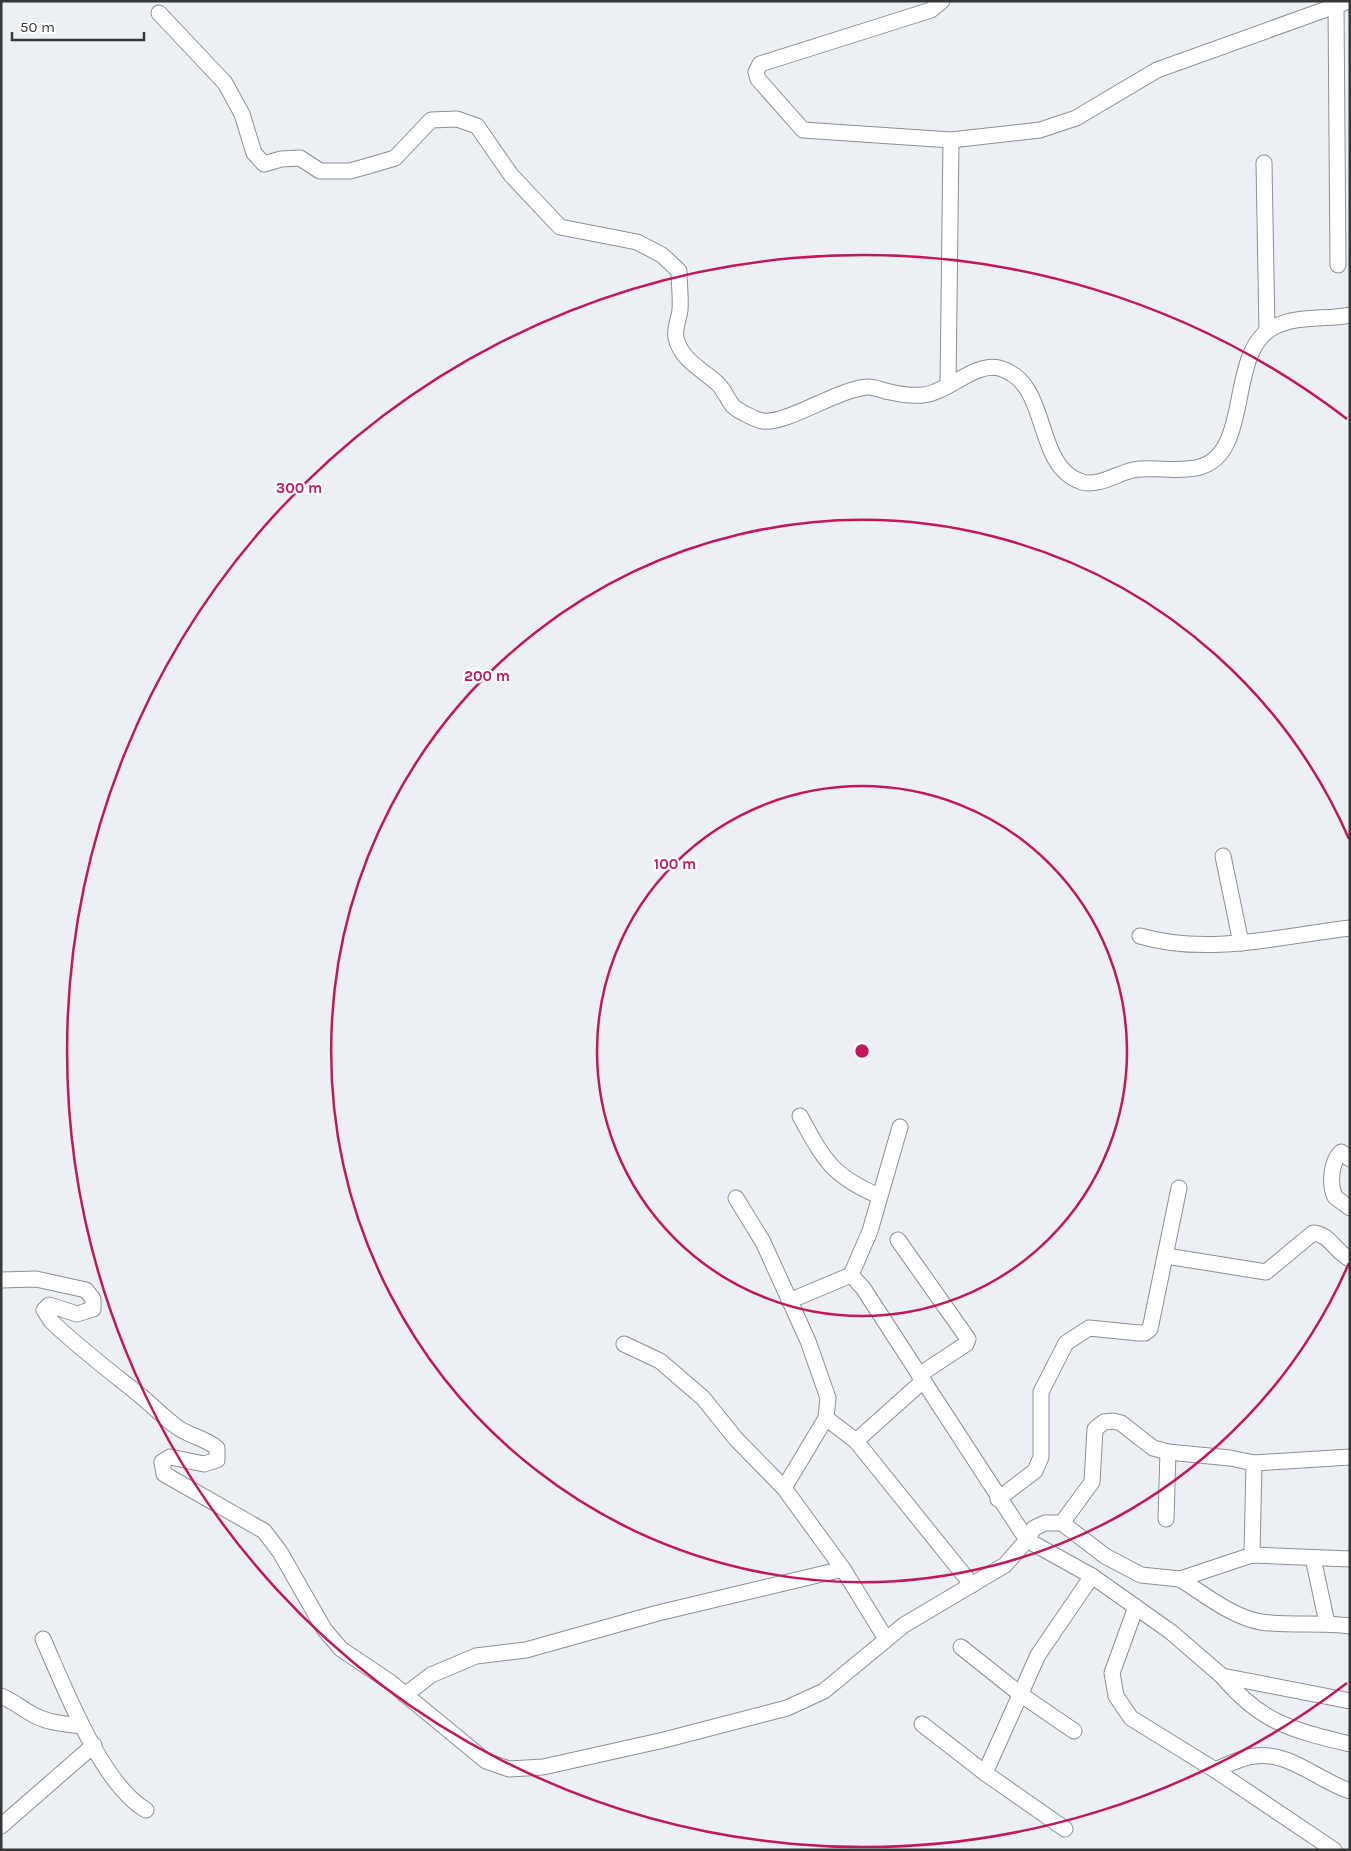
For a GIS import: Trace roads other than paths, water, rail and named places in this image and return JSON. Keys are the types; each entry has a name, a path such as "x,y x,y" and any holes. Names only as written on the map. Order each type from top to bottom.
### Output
{"street":[{"path":"942,1 931,10 760,64 756,72 758,79 803,130 951,140 1040,130 1076,118 1157,70 1343,4 1338,265"},
{"path":"159,13 225,83 242,114 254,154 264,164 281,159 300,158 320,171 350,171 395,158 431,120 456,119 477,126 511,174 560,227 637,242 662,255 679,272 680,310 675,336 683,355 718,384 734,408 763,421 785,417 835,394 869,386 891,393 924,395 948,386 975,371 997,368 1021,379 1034,402 1055,460 1066,473 1084,483 1105,480 1134,470 1198,468 1214,462 1230,434 1238,409 1244,367 1258,342 1267,331 1276,325 1301,320 1350,316"},
{"path":"948,386 951,140"},
{"path":"1264,163 1267,331"},
{"path":"1223,856 1241,944"},
{"path":"1140,936 1162,942 1241,944 1350,928"},
{"path":"800,1116 823,1159 852,1184 880,1196"},
{"path":"790,1300 851,1276 870,1231 900,1127"},
{"path":"1350,1159 1340,1152 1336,1157 1332,1180 1335,1197 1350,1208"},
{"path":"998,1499 1035,1471 1041,1457 1041,1392 1066,1343 1089,1328 1139,1332 1145,1332 1150,1329 1179,1188"},
{"path":"736,1198 763,1242 790,1300 808,1341 828,1398 826,1418 784,1488"},
{"path":"1166,1256 1266,1272 1313,1233 1327,1238 1350,1259"},
{"path":"856,1441 921,1378 966,1344 968,1339 898,1240"},
{"path":"851,1276 863,1288 998,1499 1027,1540 1092,1576 1171,1632 1222,1676 1237,1694 1278,1724 1350,1744"},
{"path":"1,1280 36,1279 86,1290 93,1299 93,1309 77,1314 49,1305 44,1310 51,1321 116,1378 138,1393 159,1414 180,1429 206,1440 217,1448 217,1460 204,1464 170,1457 162,1462 164,1474 264,1531 280,1552 324,1629 341,1649 405,1695 486,1762 509,1769 543,1766 664,1740 787,1708 824,1691 904,1625 1005,1565 1027,1540 1034,1528 1044,1523 1062,1522 1105,1556 1142,1575 1180,1579 1252,1555 1350,1559"},
{"path":"624,1344 660,1361 703,1398 736,1439 784,1488 843,1569 886,1639"},
{"path":"826,1418 856,1441 972,1586"},
{"path":"1062,1522 1092,1482 1095,1429 1104,1422 1113,1421 1121,1423 1153,1448 1168,1452 1230,1458 1254,1463 1350,1457"},
{"path":"1166,1519 1168,1452"},
{"path":"1252,1555 1254,1463"},
{"path":"1312,1558 1327,1623"},
{"path":"405,1695 431,1675 476,1656 526,1650 658,1613 843,1569"},
{"path":"985,1773 1038,1655 1092,1576"},
{"path":"1180,1579 1242,1616 1261,1622 1327,1623 1350,1626"},
{"path":"1136,1607 1112,1673 1116,1696 1131,1718 1214,1770 1334,1850"},
{"path":"43,1639 82,1726 121,1788 136,1804 146,1810"},
{"path":"960,1646 1020,1694 1074,1731"},
{"path":"1222,1676 1350,1701"},
{"path":"1,1696 13,1701 33,1715 55,1722 82,1726"},
{"path":"922,1724 985,1773 1065,1829"},
{"path":"1,1826 94,1745"},
{"path":"1214,1770 1253,1756 1269,1755 1285,1760 1350,1791"}]}
